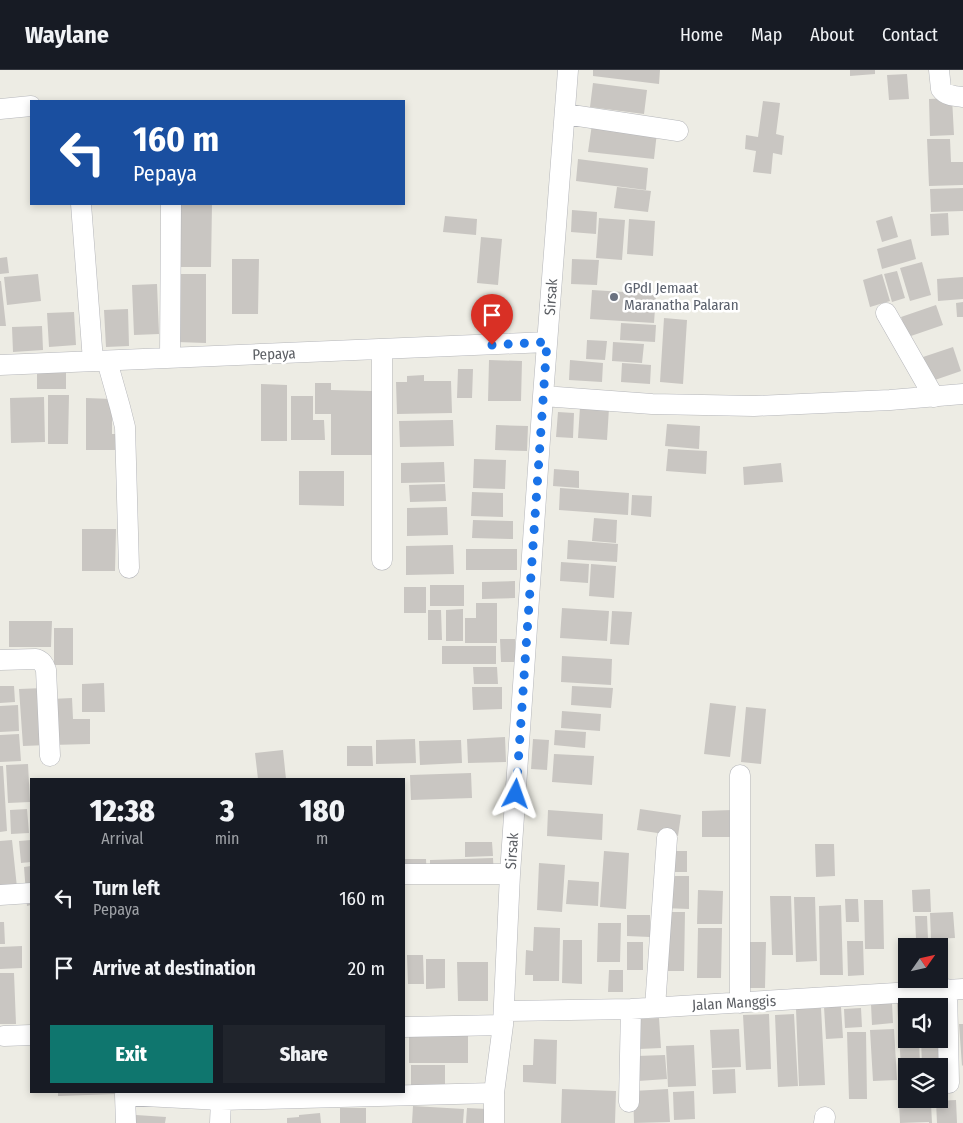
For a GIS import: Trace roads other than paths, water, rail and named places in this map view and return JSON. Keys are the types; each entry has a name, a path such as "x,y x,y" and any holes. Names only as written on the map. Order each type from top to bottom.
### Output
{"street":[{"name":"Sirsak","path":"494,1123 494,1093 503,1018 510,874 568,70"},
{"path":"939,70 942,91 945,94 963,97"},
{"path":"0,109 30,106"},
{"path":"565,114 678,131"},
{"path":"81,205 100,361 120,407 125,427 128,568"},
{"path":"170,358 171,205"},
{"path":"886,313 934,397"},
{"name":"Pepaya","path":"0,365 547,342"},
{"path":"382,349 382,560"},
{"path":"543,396 652,404 754,406 963,394"},
{"path":"0,660 36,659 45,664 50,756"},
{"path":"740,775 740,1003"},
{"path":"655,1008 667,838"},
{"path":"405,874 510,874"},
{"path":"0,895 30,893"},
{"path":"949,1083 955,989"},
{"name":"Jalan Manggis","path":"405,1027 632,1009 955,989"},
{"path":"629,1102 632,1009"},
{"path":"4,1036 30,1035"},
{"path":"126,1123 125,1093 221,1100 494,1093"},
{"path":"220,1123 221,1100"}],"place":[{"name":"GPdI Jemaat Maranatha Palaran","path":"614,297"}]}
